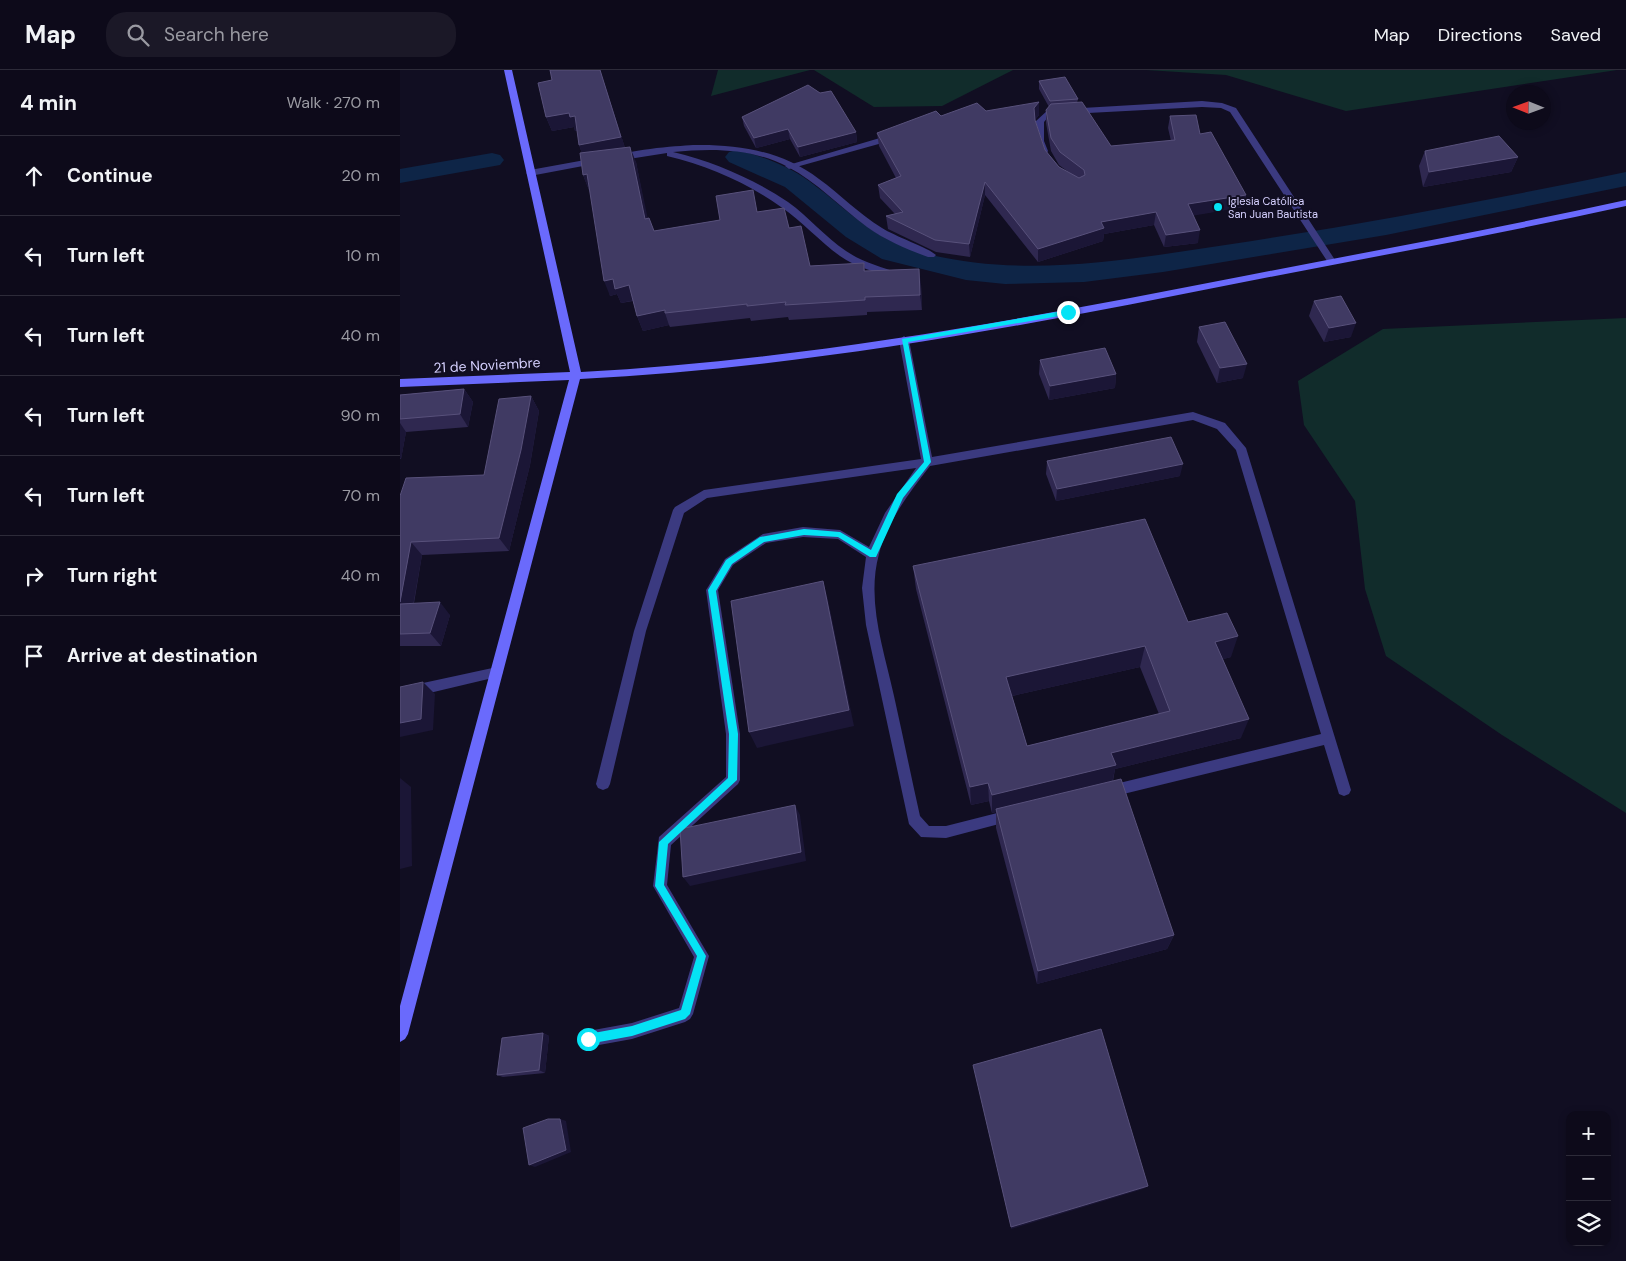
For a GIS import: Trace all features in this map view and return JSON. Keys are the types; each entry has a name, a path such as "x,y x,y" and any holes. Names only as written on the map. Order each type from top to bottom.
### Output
{"street":[{"path":"400,1034 576,374 508,70"},
{"path":"1048,162 1040,141 1040,121 1048,113 1202,104 1222,106 1233,110 1313,230 1329,258"},
{"path":"789,166 890,138"},
{"path":"530,173 655,151 710,146 740,148 774,158 812,178 865,221 892,239 931,254"},
{"path":"655,151 694,159 763,190 799,216 849,257 870,267 906,278"},
{"name":"21 de Noviembre","path":"400,383 758,362 904,340 1162,295 1329,258 1521,226 1626,203"},
{"path":"904,340 928,462"},
{"path":"602,784 640,631 679,510 704,494 928,462 1193,416 1221,426 1241,448 1344,790"},
{"path":"928,462 900,496 880,534 873,555 868,582 873,628 914,819 926,832 946,832 1022,813"},
{"path":"588,1039 632,1031 685,1014 702,956 660,886 664,842 733,780 734,734 712,590 729,562 762,539 804,532 840,535 873,555"},
{"path":"400,694 497,672"},
{"path":"1090,797 1329,738"}],"green space":[{"path":"718,70 810,70 711,96"},
{"path":"814,70 1013,70 942,106 874,107"},
{"path":"1146,70 1617,70 1518,85 1506,85 1506,87 1346,111 1226,75"},
{"path":"1626,318 1626,813 1502,735 1386,656 1365,589 1355,501 1304,425 1298,381 1383,329"}],"building":[{"path":"550,70 600,70 621,137 579,145 575,116 570,117 569,113 546,117 538,83 552,80"},
{"path":"1065,77 1078,99 1050,101 1039,81"},
{"path":"808,85 820,93 831,91 856,132 798,147 788,129 754,138 742,117"},
{"path":"1039,102 1034,108 1035,120 1045,150 1059,167 1079,178 1085,175 1084,170 1060,152 1051,138 1046,110 1051,104 1082,102 1111,146 1175,140 1170,116 1196,115 1200,134 1211,132 1246,195 1188,204 1200,230 1166,235 1156,212 1101,222 1104,228 1038,249 985,182 969,244 935,240 886,216 903,212 878,185 901,176 877,133 936,111 941,116 977,103 986,111"},
{"path":"1499,136 1518,157 1429,172 1425,151"},
{"path":"630,147 645,219 649,218 654,231 720,220 716,196 753,190 757,212 784,208 789,228 801,226 810,266 864,263 864,271 919,269 920,295 865,297 865,300 785,305 786,302 747,306 747,304 665,313 665,310 637,316 629,285 615,289 613,279 604,281 587,174 583,175 580,153"},
{"path":"1341,296 1356,323 1329,328 1314,301"},
{"path":"1225,322 1247,364 1220,368 1199,327"},
{"path":"1105,348 1116,374 1050,386 1040,360"},
{"path":"464,389 460,414 400,419 400,395"},
{"path":"531,396 521,450 499,538 411,542 400,602 400,496 406,478 484,475 499,399"},
{"path":"1171,437 1183,464 1057,489 1047,461"},
{"path":"1145,519 1188,622 1227,613 1238,636 1215,642 1249,719 1111,753 1116,765 992,795 988,783 970,787 913,566","holes":["1145,646 1170,711 1027,746 1006,677"]},
{"path":"823,581 849,710 749,732 731,601"},
{"path":"440,602 430,633 400,634 400,604"},
{"path":"423,682 421,719 400,723 400,687"},
{"path":"1121,779 1174,935 1038,971 996,809"},
{"path":"795,805 801,852 683,877 680,829"},
{"path":"1101,1029 1148,1186 1011,1227 973,1065"},
{"path":"543,1033 539,1070 497,1075 502,1038"},
{"path":"548,1119 560,1119 566,1150 529,1165 523,1128"}],"waterway":[{"path":"737,157 794,182 855,231 891,253 966,271 1005,275 1084,273 1163,263 1386,227 1626,179"},
{"path":"400,176 492,160"}],"place":[{"name":"Iglesia Católica San Juan Bautista","path":"1218,207"}],"route":[{"path":"588,1039 632,1031 685,1014 702,956 660,886 664,842 733,780 734,734 712,590 729,562 762,539 804,532 840,535 873,555 880,534 900,496 928,462 904,340 1068,312"}]}
